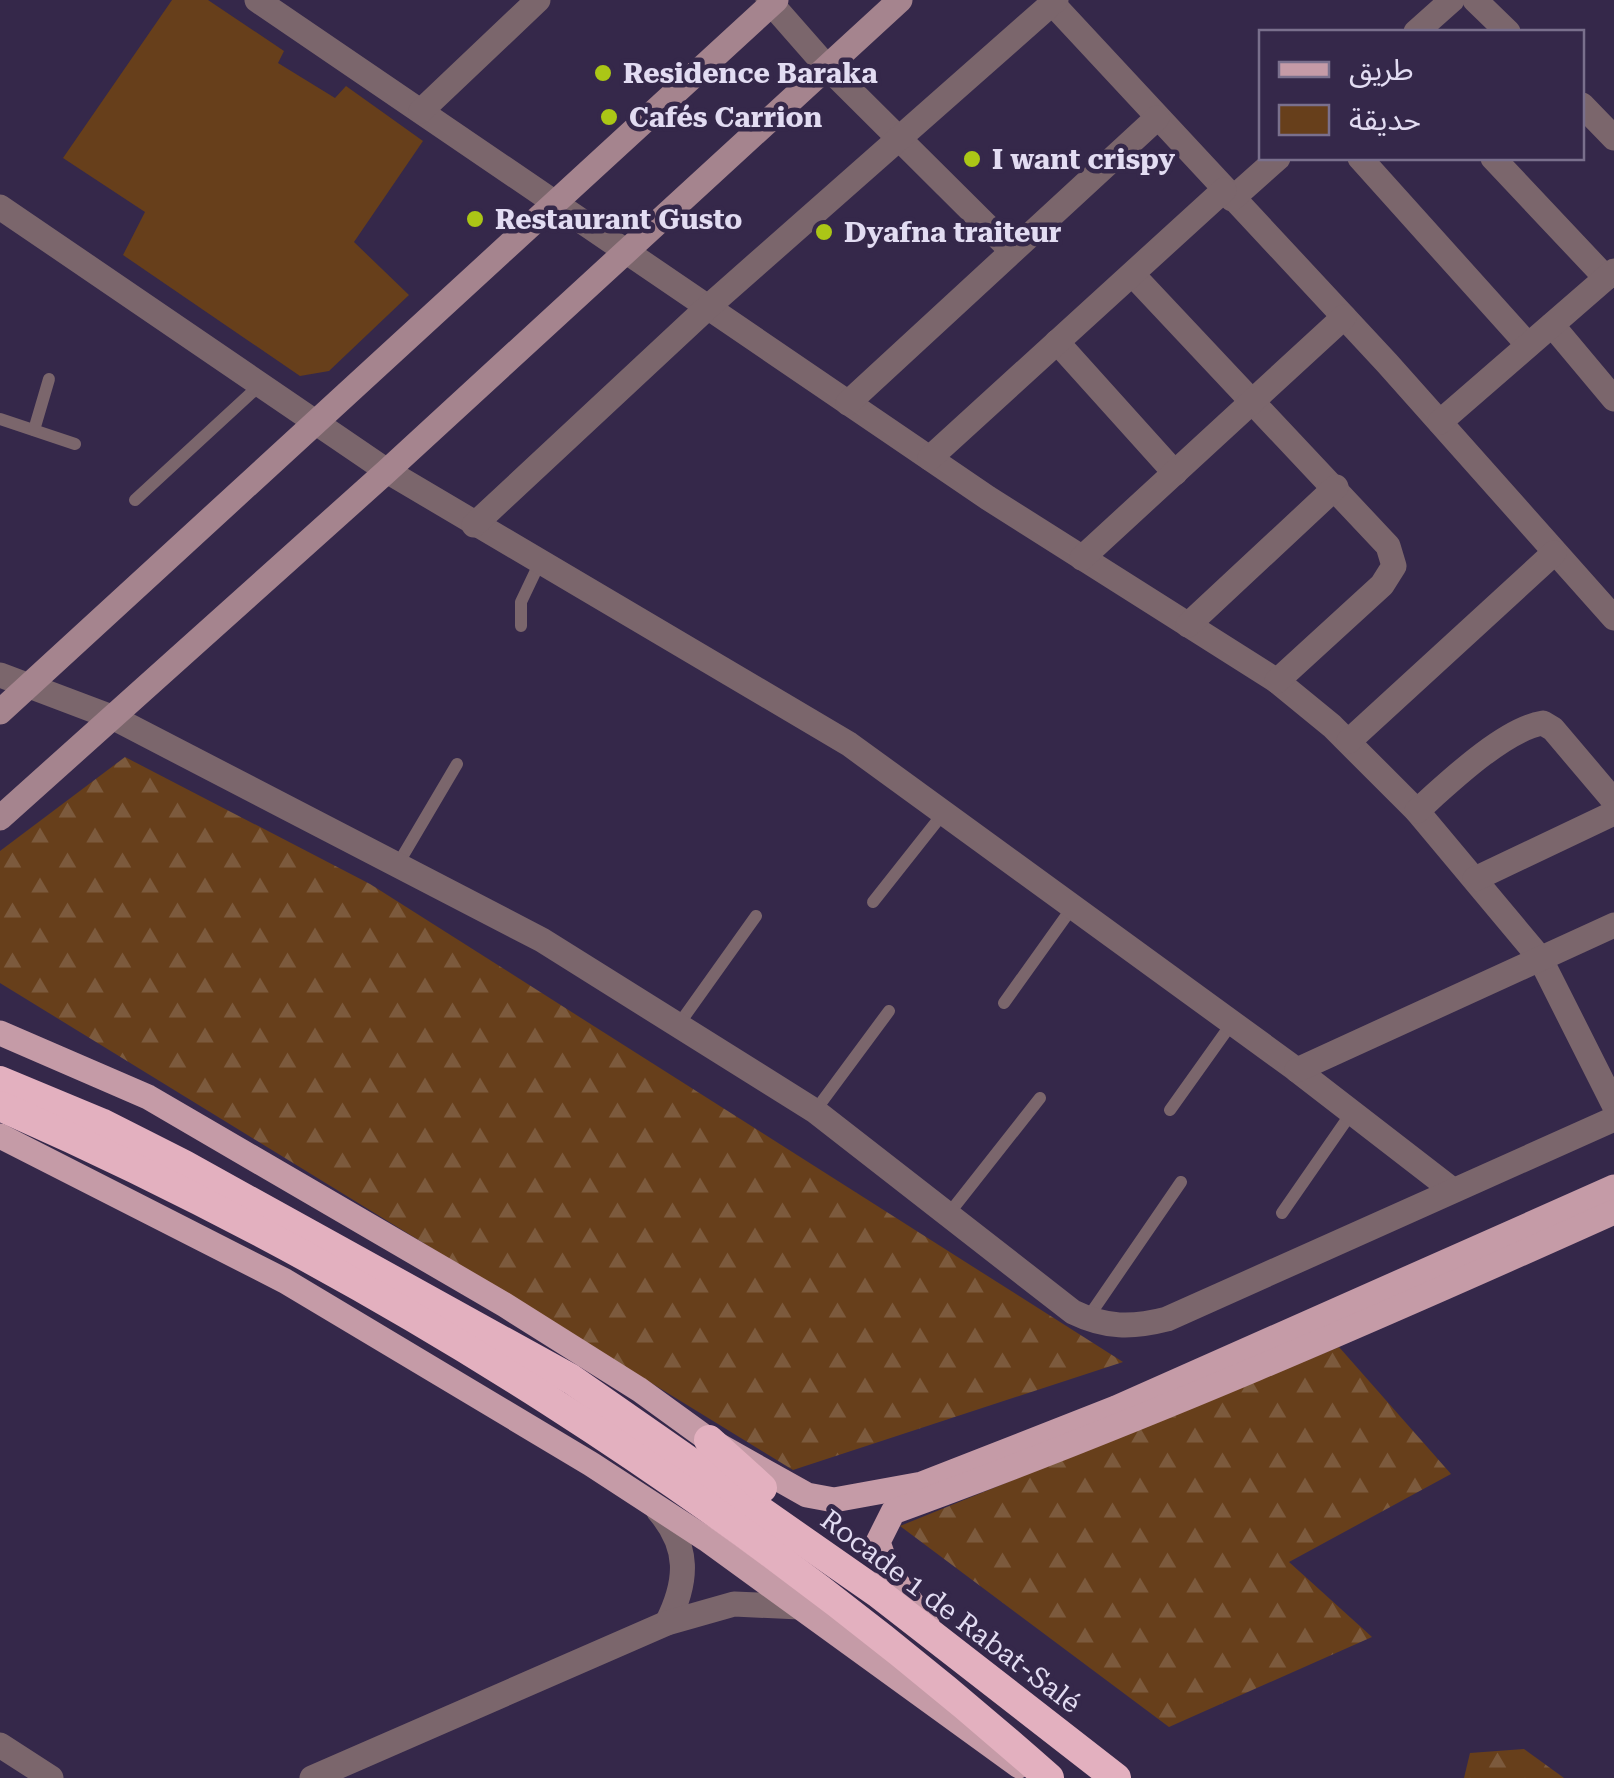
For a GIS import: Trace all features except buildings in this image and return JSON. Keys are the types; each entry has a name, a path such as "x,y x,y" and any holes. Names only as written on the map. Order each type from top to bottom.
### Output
{"highway":[{"name":"Rocade 1 de Rabat-Salé","path":"0,1080 102,1123 184,1165 571,1379 936,1635 1116,1778"},
{"path":"0,1106 204,1202 520,1384 674,1482 973,1710 1049,1778"},
{"path":"709,1440 749,1478 837,1545 878,1593"}],"main road":[{"path":"0,1032 148,1097 340,1205 608,1370 709,1440 807,1495 834,1500 922,1484 1133,1400 1614,1187"},
{"path":"0,1136 285,1281 651,1502 986,1746 1038,1778"},
{"path":"936,1635 888,1571 878,1542 894,1512 1132,1420 1614,1212"}],"street":[{"path":"257,0 623,253 930,458 1277,681 1349,741 1417,811 1540,958 1614,1105"},
{"path":"0,818 387,471 900,0"},
{"path":"1418,30 1452,0"},
{"path":"1475,0 1506,30"},
{"path":"0,712 555,205 772,1 826,66 1012,251"},
{"path":"474,525 708,307 1054,1 1614,618"},
{"path":"421,111 525,4"},
{"path":"1584,108 1614,138"},
{"path":"848,403 1157,118"},
{"path":"930,458 1057,342 1228,195 1275,160"},
{"path":"1362,160 1528,345"},
{"path":"1440,422 1610,274 1495,160"},
{"path":"0,207 387,471 776,699 945,812 1297,1070 1451,1190"},
{"path":"1134,276 1388,546 1394,566 1382,585 1277,681"},
{"path":"1082,558 1344,317"},
{"path":"1552,325 1614,399"},
{"path":"1057,342 1175,473"},
{"path":"1188,625 1336,487"},
{"path":"1349,741 1554,553"},
{"path":"0,675 114,718 542,940 815,1111 1087,1319 1138,1326 1167,1319 1614,1119"},
{"path":"1417,811 1502,743 1530,725 1543,723 1554,729 1614,801"},
{"path":"1476,879 1614,814"},
{"path":"1297,1070 1614,925"},
{"path":"651,1502 678,1538 683,1556 680,1596 667,1623"},
{"path":"312,1778 667,1623 734,1604 800,1607"},
{"path":"0,1745 52,1778"}],"lane":[{"path":"34,430 50,379"},
{"path":"134,500 260,385"},
{"path":"0,410 6,421 75,444"},
{"path":"520,626 521,602 540,562"},
{"path":"398,864 457,764"},
{"path":"873,902 945,812"},
{"path":"1004,1003 1074,905"},
{"path":"679,1024 756,916"},
{"path":"815,1111 889,1011"},
{"path":"1170,1110 1232,1023"},
{"path":"948,1216 1040,1098"},
{"path":"1282,1213 1352,1112"},
{"path":"1087,1319 1181,1182"}],"green space":[{"path":"172,0 208,0 284,51 278,63 335,98 346,86 423,141 354,242 409,295 329,371 300,376 123,255 145,212 63,158"},
{"path":"125,757 370,884 1123,1362 793,1470 0,983 0,851"},
{"path":"1339,1347 1451,1474 1289,1562 1372,1637 1169,1727 900,1526"},
{"path":"1524,1749 1564,1778 1464,1778 1470,1753"}],"place":[{"name":"Residence Baraka","path":"603,73"},
{"name":"Cafés Carrion","path":"609,117"},
{"name":"I want crispy","path":"972,159"},
{"name":"Restaurant Gusto","path":"475,219"},
{"name":"Dyafna traiteur","path":"824,232"}]}
